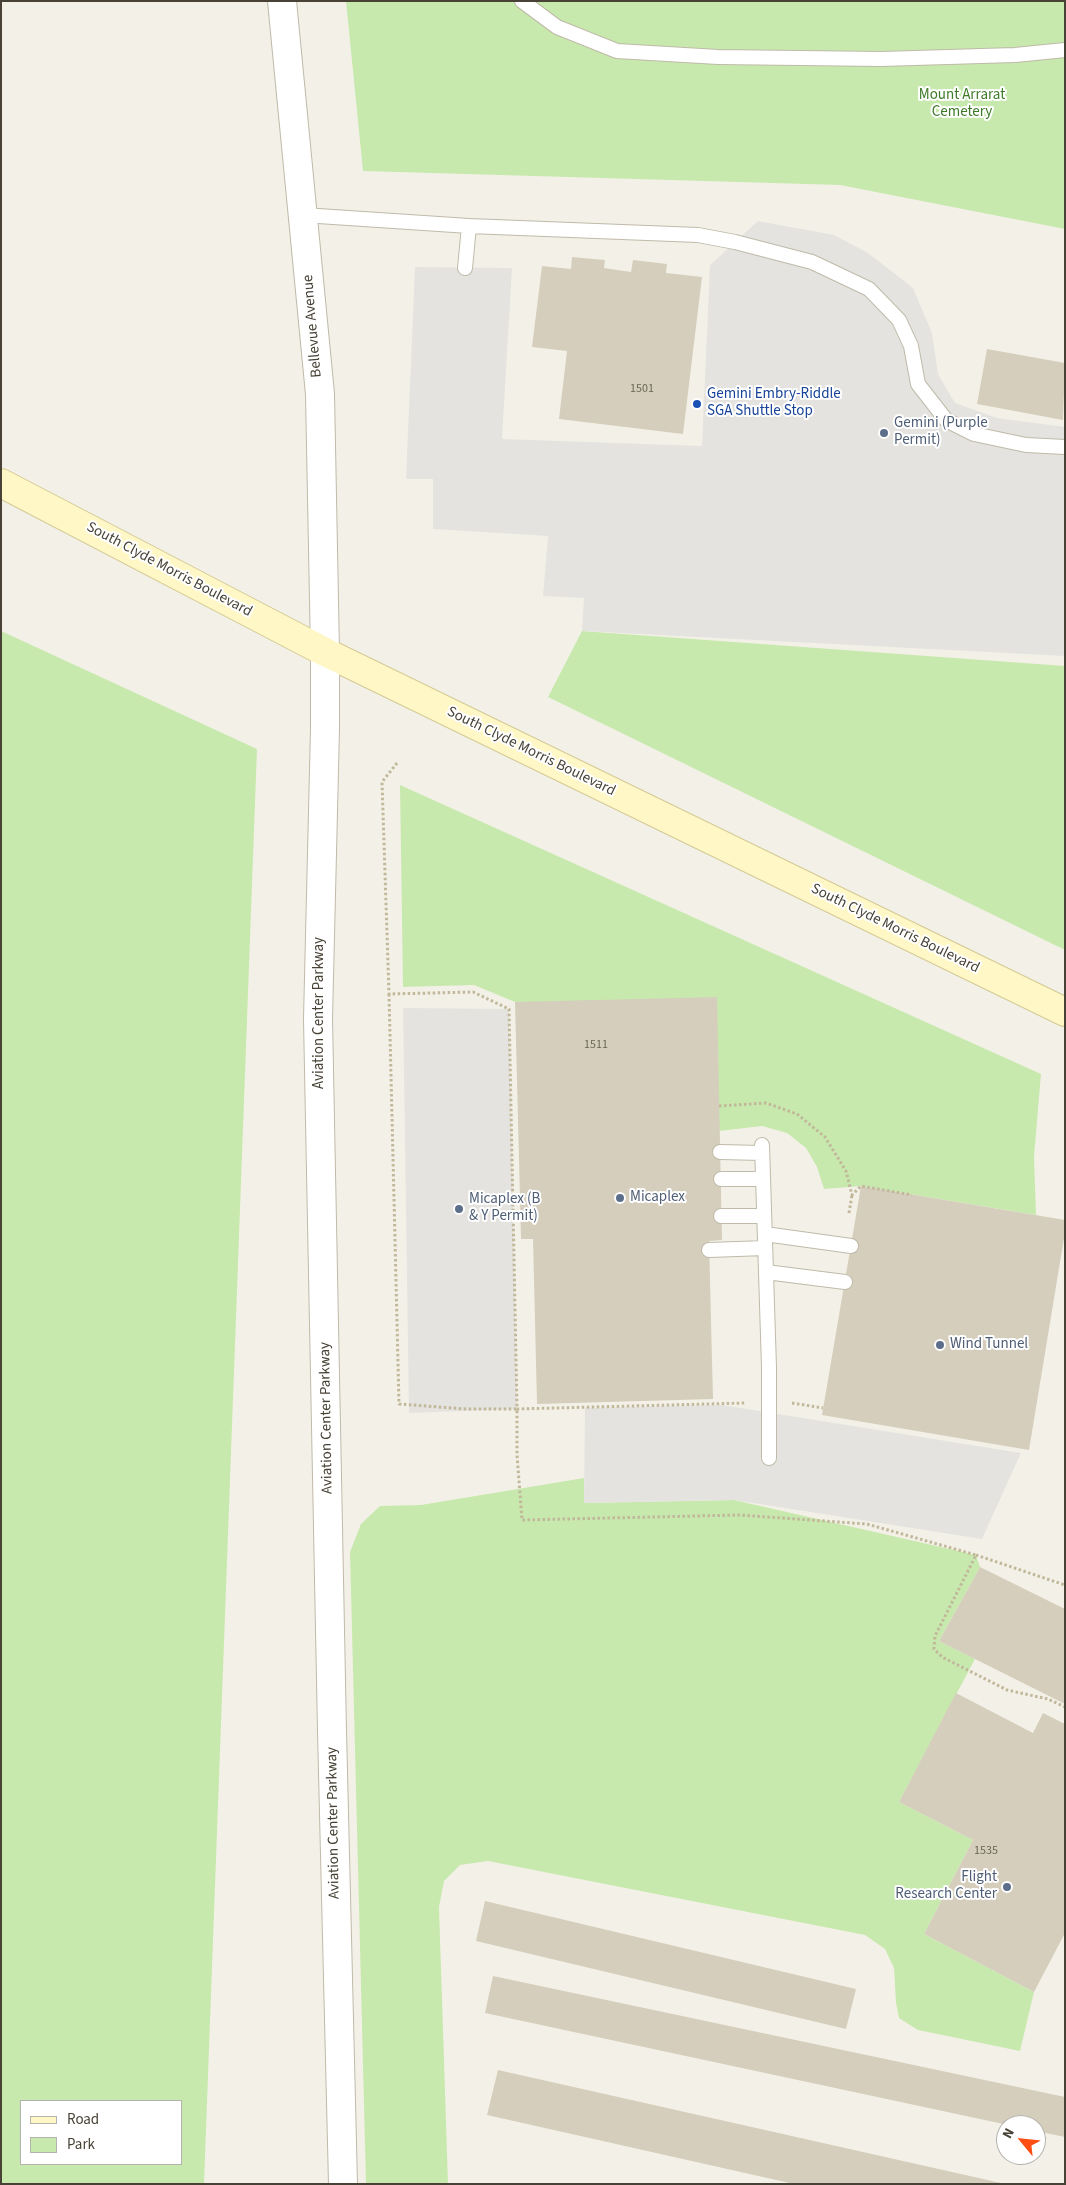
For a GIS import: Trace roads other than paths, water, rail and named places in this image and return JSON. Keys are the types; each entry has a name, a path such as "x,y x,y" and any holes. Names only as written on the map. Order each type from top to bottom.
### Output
{"main road":[{"name":"South Clyde Morris Boulevard","path":"1,483 325,652 1065,1012"}],"street":[{"name":"Bellevue Avenue","path":"282,1 320,394 325,652"},
{"name":"Aviation Center Parkway","path":"325,652 318,1018 343,2184"}],"lane":[{"path":"522,1 557,27 617,51 718,57 881,59 1015,54 1065,50"},
{"path":"303,215 469,226 698,236 735,242 812,262 869,289 899,320 911,346 918,384 946,420 974,434 1026,445 1065,447"},
{"path":"466,268 469,226"},
{"path":"720,1152 762,1149 769,1458"},
{"path":"721,1179 763,1179"},
{"path":"721,1216 764,1216"},
{"path":"709,1250 765,1241 851,1246"},
{"path":"766,1272 844,1282"}],"place":[{"name":"Gemini Embry-Riddle SGA Shuttle Stop","path":"697,404"},
{"name":"Gemini (Purple Permit)","path":"884,433"},
{"name":"Micaplex","path":"620,1198"},
{"name":"Micaplex (B & Y Permit)","path":"459,1209"},
{"name":"Wind Tunnel","path":"940,1345"},
{"name":"Flight Research Center","path":"1007,1887"}],"park label":[{"name":"Mount Arrarat Cemetery","path":"962,104"}]}
